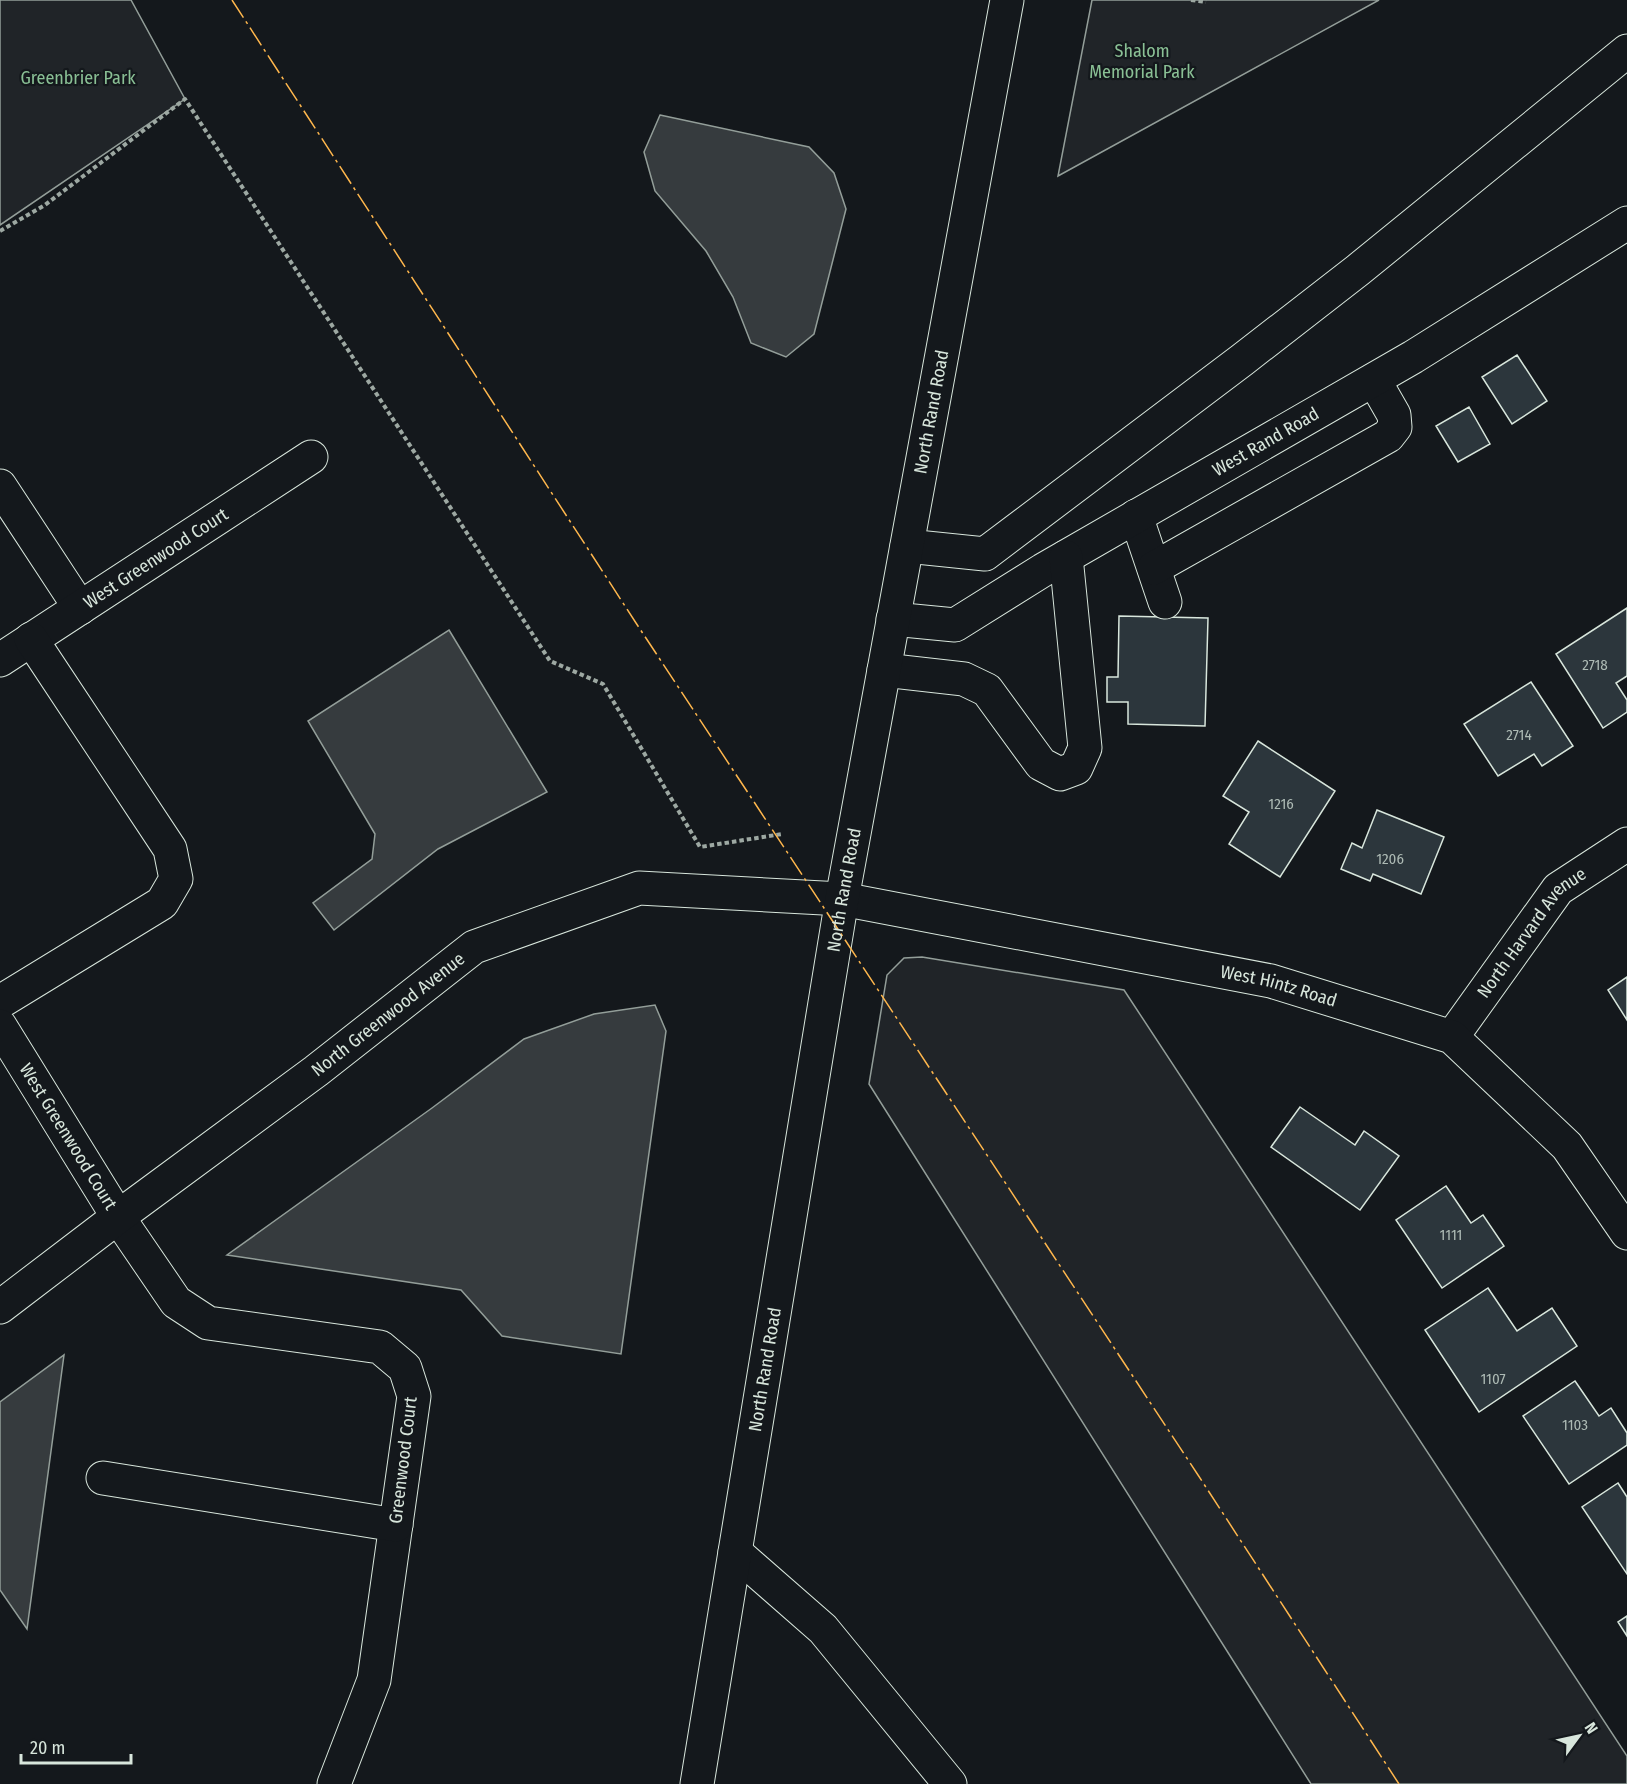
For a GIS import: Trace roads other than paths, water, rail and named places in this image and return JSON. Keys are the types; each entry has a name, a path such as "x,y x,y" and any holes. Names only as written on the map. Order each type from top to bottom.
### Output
{"street":[{"name":"North Rand Road","path":"697,1784 842,899 1007,0"},
{"path":"907,546 985,554 1358,270 1627,51"},
{"name":"West Rand Road","path":"893,619 955,625 1066,556 1374,380 1627,223"},
{"path":"1154,568 1388,436 1395,427 1394,415 1374,380"},
{"name":"West Greenwood Court","path":"0,660 311,457"},
{"path":"0,486 80,608"},
{"path":"1136,516 1165,602"},
{"path":"884,670 964,680 987,690 1041,764 1060,774 1076,768 1085,748 1066,556"},
{"path":"0,1002 162,903 176,879 170,849 31,639"},
{"name":"North Harvard Avenue","path":"1452,1037 1558,889 1627,844"},
{"name":"North Greenwood Avenue","path":"0,1307 316,1071 474,947 639,888 842,899"},
{"name":"West Hintz Road","path":"842,899 1271,981 1452,1037 1567,1146 1627,1233"},
{"name":"West Greenwood Court","path":"2,1034 118,1217"},
{"name":"Greenwood Court","path":"118,1217 176,1302 208,1323 381,1347 405,1368 414,1396 374,1680 334,1784"},
{"path":"103,1478 396,1525"},
{"path":"735,1552 824,1629 950,1784"}],"park label":[{"name":"Shalom Memorial Park","path":"1142,61"},
{"name":"Greenbrier Park","path":"78,78"}]}
